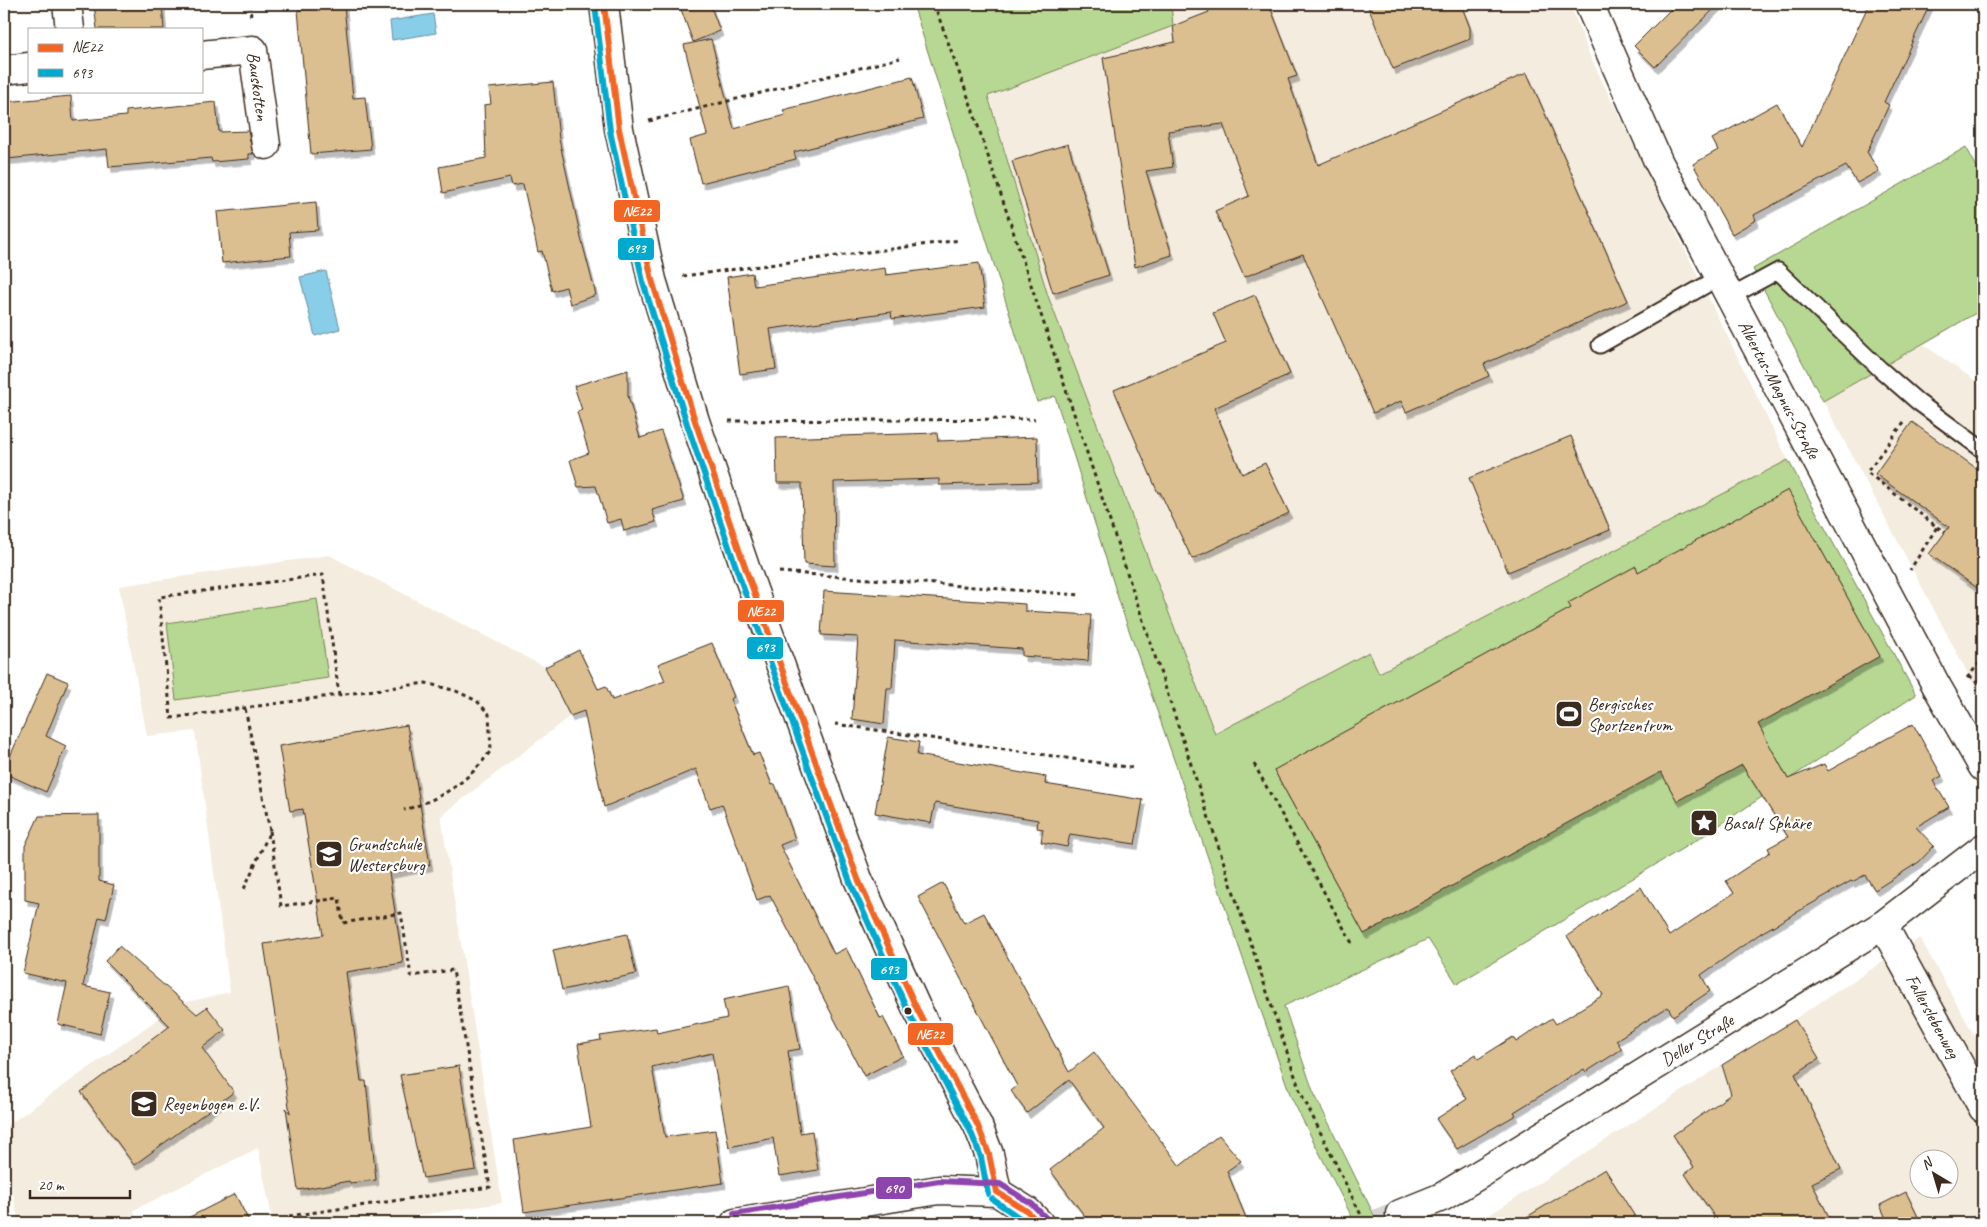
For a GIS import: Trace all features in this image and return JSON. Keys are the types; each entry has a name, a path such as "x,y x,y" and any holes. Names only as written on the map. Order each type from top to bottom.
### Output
{"street":[{"path":"67,4 70,28"},
{"path":"604,4 619,129 652,280 695,421 746,570 858,879 916,1007 978,1126 989,1154 997,1192"},
{"name":"Albertus-Magnus-Straße","path":"1589,4 1658,161 1885,588 1983,767"},
{"name":"Bauskotten","path":"202,54 253,50 266,145"},
{"path":"4,70 28,67"},
{"name":"Deller Straße","path":"1400,1214 1442,1197 1883,925 1983,848"},
{"name":"Fallerslebenweg","path":"1883,925 1983,1108"},
{"path":"735,1223 939,1190 997,1192 1027,1211 1039,1223"}],"lane":[{"path":"1600,345 1725,287 1778,271 1880,369 1918,402 1983,450"}],"path":[{"path":"934,4 977,123 1300,1092 1365,1223"},
{"path":"619,129 900,58"},
{"path":"652,280 960,240"},
{"path":"1918,402 1867,472 1945,532"},
{"path":"695,421 1035,419"},
{"path":"1885,588 1912,569 1938,527"},
{"path":"746,570 1080,596"},
{"path":"339,695 323,576 159,598 171,718 245,708 426,683 456,691 477,701 489,714 491,750 481,765 464,780 431,802 404,810"},
{"path":"1969,676 1983,688"},
{"path":"245,708 270,831 281,906 339,898 343,923 401,913 412,976 453,970 490,1187 289,1216"},
{"path":"801,719 1134,768"},
{"path":"1254,764 1353,945"},
{"path":"244,890 270,831"}],"shaded area":[{"path":"962,4 1570,4 1589,54 1788,460 1916,695 1700,838 1457,984 1428,939 1284,1006 1215,734 1048,296"},
{"path":"1966,147 1983,178 1983,309 1924,345 1983,386 1983,702 1753,269"},
{"name":"Grundschule Westersburg","path":"329,555 545,667 570,716 441,816 502,1203 366,1223 273,1223 258,1148 134,1210 136,1223 19,1223 4,1152 4,1128 179,1004 230,992 195,731 147,736 119,586"},
{"path":"1920,938 1983,1051 1983,1223 1477,1223"}],"green space":[{"name":"Bergisches Sportzentrum","path":"913,4 1171,4 1173,26 988,96 1048,296 1215,734 1369,652 1379,673 1788,460 1916,695 1700,838 1457,984 1428,939 1284,1006 1313,1091 1378,1223 1355,1223 1291,1097 1121,607 1055,396 1037,402"},
{"path":"1966,147 1983,178 1983,309 1823,401 1753,269"},
{"path":"317,599 328,678 176,700 167,623"}],"water":[{"path":"433,14 436,33 392,40 390,21"},
{"path":"326,271 340,329 315,336 300,277"}],"building":[{"path":"94,4 162,4 164,28 97,28"},
{"path":"679,4 710,4 720,31 693,42"},
{"path":"1205,4 1269,4 1297,76 1288,79 1318,165 1527,73 1628,301 1484,364 1489,376 1406,412 1401,401 1373,413 1303,254 1244,277 1215,211 1249,196 1223,124 1168,131 1173,167 1146,171 1172,255 1135,267 1103,58 1175,42 1173,26 1209,12"},
{"path":"1367,4 1461,4 1470,28 1470,39 1393,69"},
{"path":"1676,4 1719,4 1655,67 1634,46"},
{"path":"1869,4 1930,4 1884,102 1889,105 1867,152 1879,171 1857,183 1846,166 1754,215 1756,220 1732,234 1693,164 1718,150 1712,139 1777,103 1802,147"},
{"path":"344,5 353,98 365,97 371,149 311,154 298,10"},
{"path":"711,39 734,129 785,115 783,110 912,77 923,119 794,152 796,159 701,183 690,140 707,135 684,45"},
{"path":"553,82 559,139 596,295 570,304 566,287 552,291 542,251 538,252 523,184 512,186 510,178 443,193 439,167 486,158 484,105 491,104 489,88"},
{"path":"71,96 73,121 126,116 126,111 216,102 219,132 248,131 253,154 249,154 249,159 212,162 211,158 109,167 107,149 7,159 4,102"},
{"path":"1068,144 1109,275 1053,293 1012,161"},
{"path":"316,202 318,230 289,232 291,256 222,263 217,212"},
{"path":"979,263 985,307 892,319 891,312 770,329 776,369 740,374 727,277 752,273 754,286 885,268 886,275"},
{"path":"1255,295 1290,374 1214,408 1242,474 1265,463 1289,513 1192,559 1160,492 1158,493 1114,390 1226,343 1213,313"},
{"path":"628,370 628,396 640,438 661,431 684,501 652,510 656,522 624,531 621,519 607,523 596,486 578,487 570,460 589,453 577,412 582,410 574,386"},
{"path":"1912,422 1983,473 1983,592 1929,554 1949,527 1875,474"},
{"path":"937,433 938,441 1037,437 1038,482 939,485 939,479 834,482 835,566 804,564 802,483 777,483 776,438"},
{"path":"1571,436 1610,530 1508,572 1469,478"},
{"path":"1788,490 1880,656 1758,724 1788,779 1824,764 1828,771 1913,724 1942,776 1933,781 1949,807 1916,827 1934,846 1919,862 1875,890 1865,875 1851,881 1761,933 1701,975 1710,991 1673,1016 1668,1007 1616,1040 1622,1049 1586,1072 1584,1069 1514,1112 1516,1115 1457,1149 1436,1119 1467,1099 1450,1071 1476,1054 1478,1059 1513,1037 1516,1042 1552,1018 1556,1024 1603,995 1567,936 1641,887 1669,936 1734,893 1726,881 1770,852 1768,848 1788,837 1742,765 1677,801 1661,772 1364,934 1274,770 1571,608 1568,603 1636,566 1638,572"},
{"path":"824,591 1025,604 1025,611 1091,615 1088,661 1022,656 1022,649 895,640 892,688 887,688 884,724 852,719 858,637 821,635"},
{"path":"712,643 734,697 730,699 753,755 759,753 772,785 775,784 795,839 780,845 834,954 846,948 880,1018 883,1017 903,1056 864,1076 770,895 757,900 722,804 710,808 696,769 604,807 584,711 570,716 545,667 579,650 598,689 606,686 612,700 665,681 658,664"},
{"path":"47,673 68,682 46,736 66,746 46,792 4,773 4,770"},
{"path":"407,725 430,865 389,873 403,963 346,972 361,1081 366,1081 376,1180 350,1183 349,1181 298,1190 286,1108 290,1113 264,944 323,935 303,809 290,811 279,746"},
{"path":"888,737 919,742 917,755 1046,777 1045,784 1143,800 1135,844 1070,834 1067,847 1041,842 1043,829 1037,828 1038,820 935,803 931,823 875,813"},
{"path":"99,815 99,881 114,885 106,919 99,917 83,986 110,992 100,1034 58,1024 67,983 23,973 39,903 25,900 25,846 39,816"},
{"path":"943,883 964,923 984,913 1069,1072 1094,1052 1180,1166 1219,1135 1241,1161 1227,1171 1248,1223 1090,1223 1050,1170 1104,1128 1069,1080 1027,1113 1011,1091 1017,1086 918,897"},
{"path":"627,934 636,974 562,990 553,950"},
{"path":"119,946 197,1014 207,1007 225,1030 202,1048 234,1092 134,1165 81,1092 170,1026 105,961"},
{"path":"789,986 800,1049 788,1051 800,1133 812,1131 818,1170 779,1176 773,1138 729,1147 712,1053 652,1067 665,1137 715,1130 723,1183 524,1212 514,1140 591,1127 578,1044 601,1040 600,1036 656,1028 657,1033 727,1018 723,1000"},
{"path":"1795,1020 1819,1059 1795,1074 1841,1169 1812,1183 1832,1223 1719,1223 1685,1174 1694,1167 1673,1135 1731,1094 1722,1065"},
{"path":"459,1066 476,1170 423,1178 400,1075"},
{"path":"1605,1169 1639,1223 1517,1223"},
{"path":"1906,1192 1921,1223 1888,1223 1880,1205"},
{"path":"235,1194 250,1223 178,1223"}],"tunnel":[{"path":"1378,1223 1400,1214"}],"transit line":[{"name":"NE22","path":"604,4 619,129 652,280 695,421 746,570 858,879 916,1007 978,1126 989,1154 997,1192"},
{"name":"693","path":"595,5 610,131 643,282 687,424 738,573 850,882 908,1011 970,1130 981,1157 988,1194"},
{"name":"690","path":"734,1214 939,1181 1000,1184 1032,1204 1045,1217"},
{"name":"NE22","path":"997,1192 1027,1211 1039,1223"},
{"name":"693","path":"992,1199 1027,1223"}],"place":[{"name":"Bergisches Sportzentrum","path":"1569,714"},
{"name":"Basalt Sphäre","path":"1704,823"},
{"name":"Grundschule Westersburg","path":"329,854"},
{"name":"Regenbogen e.V.","path":"144,1104"}]}
